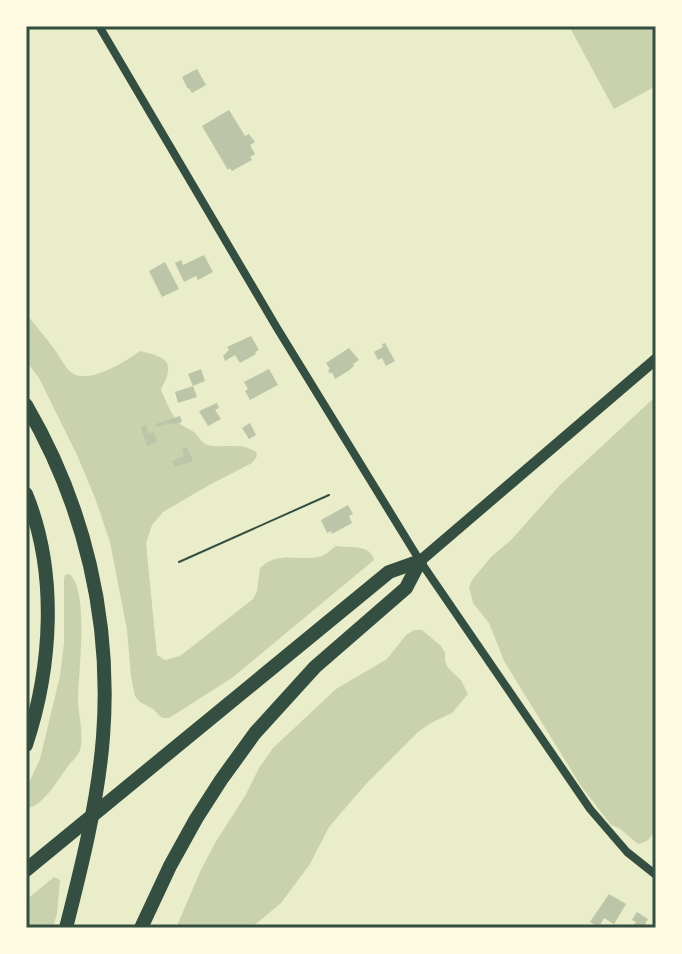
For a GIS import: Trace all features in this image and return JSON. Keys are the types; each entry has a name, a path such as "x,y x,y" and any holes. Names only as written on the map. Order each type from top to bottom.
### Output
{"highway":[{"path":"26,405 54,457 75,509 92,572 102,642 104,699 100,764 66,928"},
{"path":"26,494 42,550 46,583 46,643 41,682 26,745"},
{"path":"26,870 389,572 420,561"},
{"path":"141,928 196,819 255,733 315,667 406,588 420,561"}],"main road":[{"path":"420,561 656,359"}],"street":[{"path":"99,26 277,328 420,561 590,809 627,852 656,875"}],"path":[{"path":"179,562 329,495"}],"green space":[{"path":"569,26 656,26 656,86 614,109"},
{"path":"26,314 68,369 79,376 107,370 140,351 162,359 166,362 168,373 161,389 180,424 206,444 241,446 256,452 252,463 163,512 152,525 146,543 157,655 165,660 180,656 253,599 260,568 267,563 288,558 318,557 336,546 364,549 374,560 232,678 169,718 162,718 135,696 127,630 110,542 77,455 39,378 26,361"},
{"path":"656,396 656,823 649,839 638,844 611,825 581,786 504,661 489,623 473,603 469,587 492,556 511,540 560,485"},
{"path":"69,574 75,583 81,614 78,701 81,745 78,754 50,791 26,809 26,789 40,759 60,676 64,643 64,579"},
{"path":"422,630 441,646 448,668 461,680 468,694 452,713 418,732 366,784 329,827 310,864 281,903 251,928 176,928 215,843 273,748 336,689 387,659 406,635"},
{"path":"54,877 60,880 53,928 26,928 26,900"}],"building":[{"path":"197,69 206,85 192,93 182,77"},
{"path":"229,110 245,136 249,134 255,142 250,145 255,154 250,157 252,160 232,171 230,168 228,170 202,126"},
{"path":"204,255 213,272 198,280 196,276 184,282 175,263 181,260 183,265"},
{"path":"165,262 179,289 162,297 149,271"},
{"path":"251,336 259,350 256,354 240,363 235,355 225,361 223,356 229,350 227,347"},
{"path":"385,343 395,361 386,366 374,352"},
{"path":"349,348 359,360 335,379 326,363"},
{"path":"201,369 205,381 193,386 188,374"},
{"path":"269,369 278,385 250,400 244,382"},
{"path":"193,386 197,397 178,403 175,392"},
{"path":"217,403 219,408 215,410 221,419 208,426 199,411"},
{"path":"180,416 182,422 157,427 156,424"},
{"path":"250,423 256,435 249,439 242,428"},
{"path":"146,425 149,434 154,432 157,442 147,446 141,427"},
{"path":"187,447 193,461 175,467 172,461 184,456 182,449"},
{"path":"348,505 353,514 349,516 352,523 332,534 331,531 327,533 321,520"},
{"path":"609,894 626,904 614,924 604,918 599,927 590,922"},
{"path":"637,912 648,919 645,924 652,928 632,928"}]}
